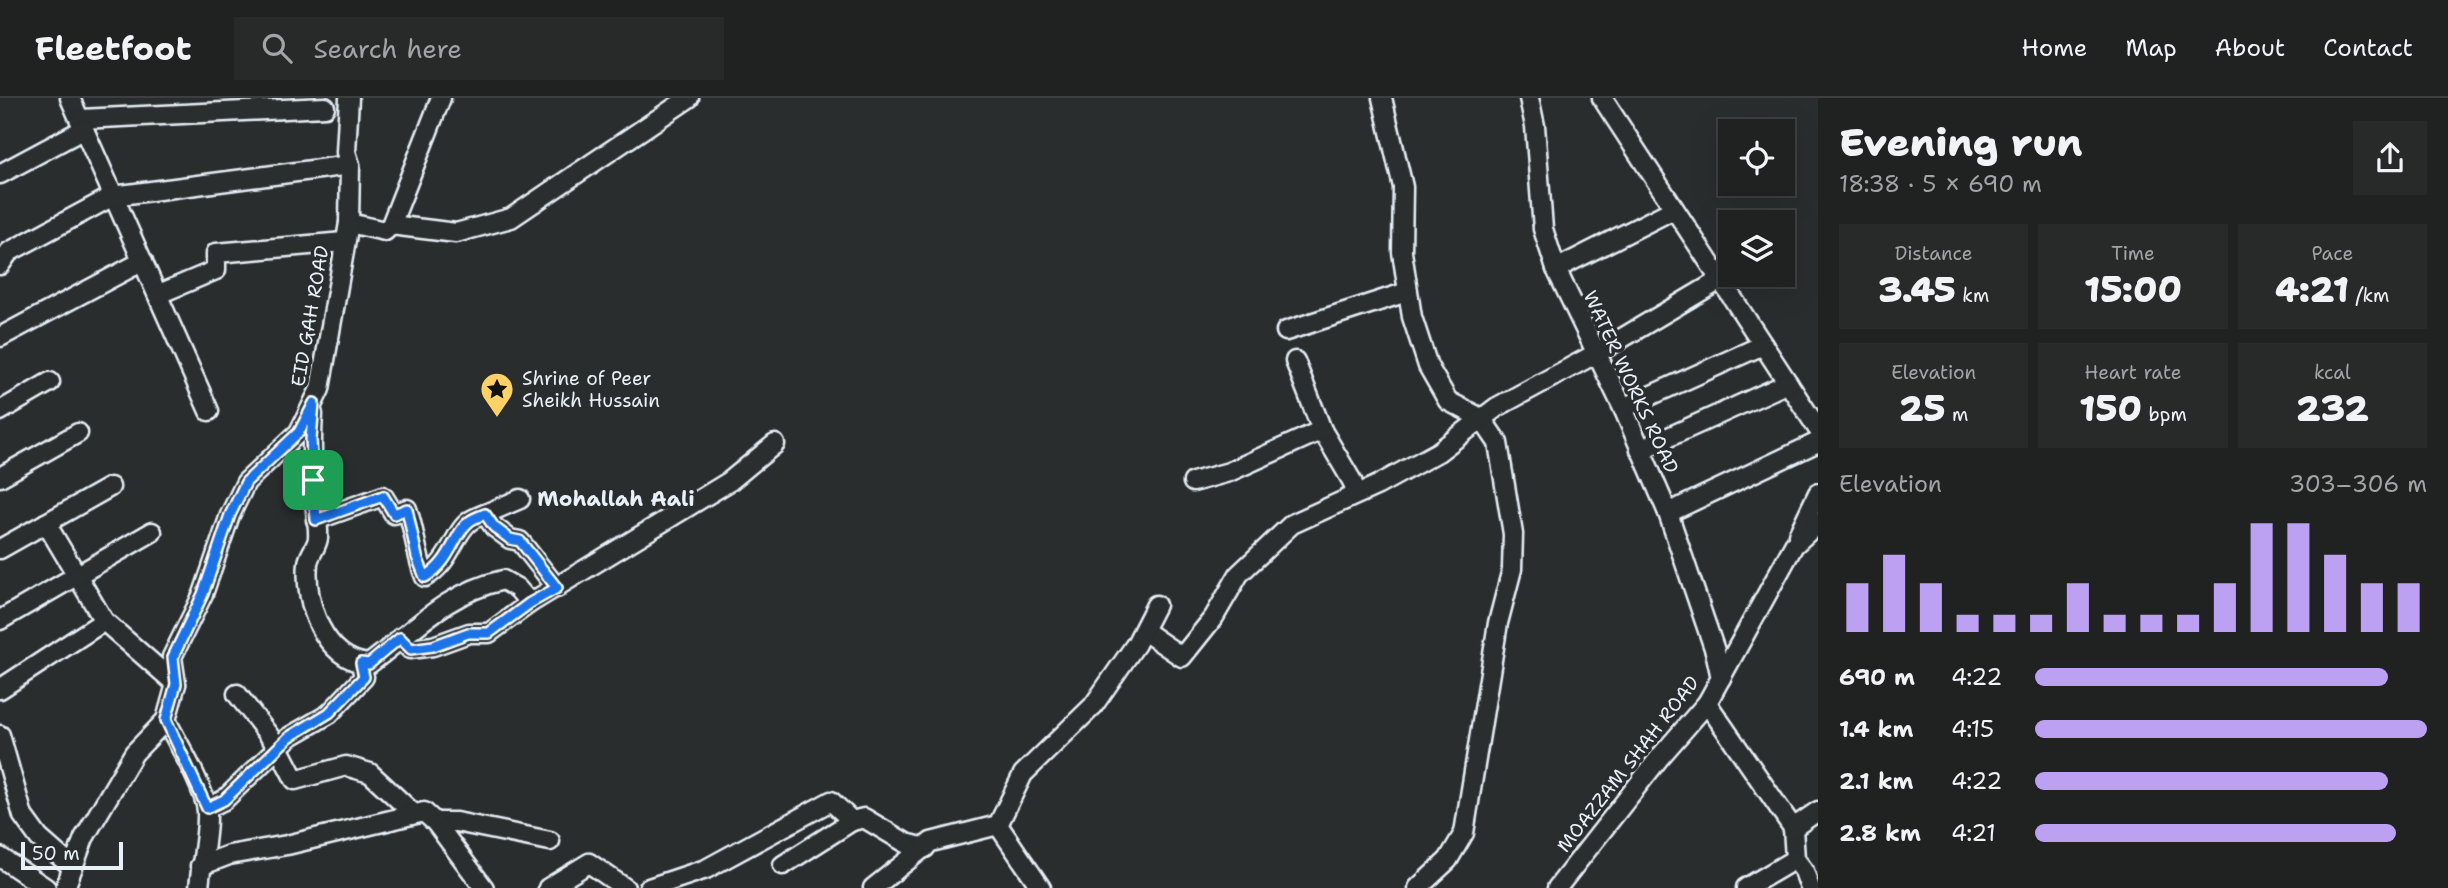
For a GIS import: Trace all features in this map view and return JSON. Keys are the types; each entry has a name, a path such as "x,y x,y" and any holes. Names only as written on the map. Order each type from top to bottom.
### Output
{"street":[{"path":"70,98 209,411"},
{"name":"EID GAH ROAD","path":"65,888 84,838 134,753 166,720 176,684 173,657 203,594 230,515 246,482 299,432 320,389 349,223 350,165 346,152 349,98"},
{"path":"349,223 384,231 391,225 441,98"},
{"path":"391,225 456,233 511,218 689,98"},
{"path":"1382,98 1403,187 1402,252 1412,317 1428,366 1448,401 1481,418 1498,443 1513,534 1512,569 1498,623 1464,833 1448,860 1418,888"},
{"name":"WATER WORKS ROAD","path":"1529,98 1535,126 1543,229 1556,269 1623,408 1668,513 1715,651 1721,678"},
{"path":"1602,98 1718,277"},
{"path":"0,174 82,124 322,103 348,128"},
{"path":"0,265 9,251 113,196 350,165"},
{"path":"1556,269 1674,209"},
{"path":"159,294 216,270 216,253 344,242"},
{"path":"0,337 143,261"},
{"path":"1144,631 1182,657 1214,617 1239,574 1292,524 1378,485 1438,452 1497,407 1597,354 1718,281"},
{"path":"1725,287 1818,429"},
{"path":"1286,331 1407,292"},
{"path":"1623,408 1763,345"},
{"path":"1295,361 1322,430 1352,481 1356,493"},
{"path":"0,411 50,383"},
{"path":"1640,450 1788,383"},
{"path":"314,403 311,440 318,540 308,560 307,590 311,606 331,644 355,662 369,664 444,603 476,586 503,579 517,588 530,603"},
{"path":"1193,482 1229,472 1322,430"},
{"path":"0,477 78,433"},
{"path":"1668,513 1818,442"},
{"path":"400,638 411,649 433,646 468,633 489,633 530,603 730,481 775,444"},
{"path":"0,549 110,487"},
{"path":"1794,545 1818,494"},
{"path":"316,520 383,496 394,514 407,509 417,557 425,577 433,573 451,553 468,522 520,499"},
{"path":"485,514 494,527 510,539 520,541 557,588"},
{"path":"46,523 104,621 176,684"},
{"name":"MOAZZAM SHAH ROAD","path":"1557,888 1660,757 1707,704 1794,545 1818,523"},
{"path":"0,620 152,532"},
{"path":"873,888 931,842 998,825 1023,774 1093,706 1144,631 1156,606"},
{"path":"0,689 104,621"},
{"path":"207,808 224,800 289,737 329,713 364,677 361,663"},
{"path":"237,694 278,747 295,780 346,766 370,774 414,814"},
{"path":"1707,704 1793,828 1795,859 1804,871 1810,888"},
{"path":"166,720 207,808 206,849 200,866 199,888"},
{"path":"0,735 23,816 39,838 72,867"},
{"path":"649,888 706,869 831,801 852,821"},
{"path":"1793,828 1818,811"},
{"path":"200,866 229,855 286,845 424,812 435,822 484,888"},
{"path":"783,865 852,821 864,818 906,843 925,848"},
{"path":"435,822 456,822 550,841"},
{"path":"998,825 1041,888"},
{"path":"0,857 46,888"},
{"path":"1746,888 1795,859"},
{"path":"548,888 589,863 625,888"}],"place":[{"name":"Shrine of Peer Sheikh Hussain","path":"497,419"}],"district":[{"name":"Mohallah Aali","path":"616,499"}],"route":[{"path":"314,403 311,440 313,480 316,520 383,496 394,514 407,509 413,524 417,557 425,577 433,573 451,553 468,522 485,514 494,527 510,539 520,541 557,588 530,603 489,633 468,633 433,646 411,649 400,638 369,664 361,663 364,677 329,713 289,737 224,800 207,808 166,720 176,684 173,657 203,594 230,515 246,482 299,432 314,403"}]}
